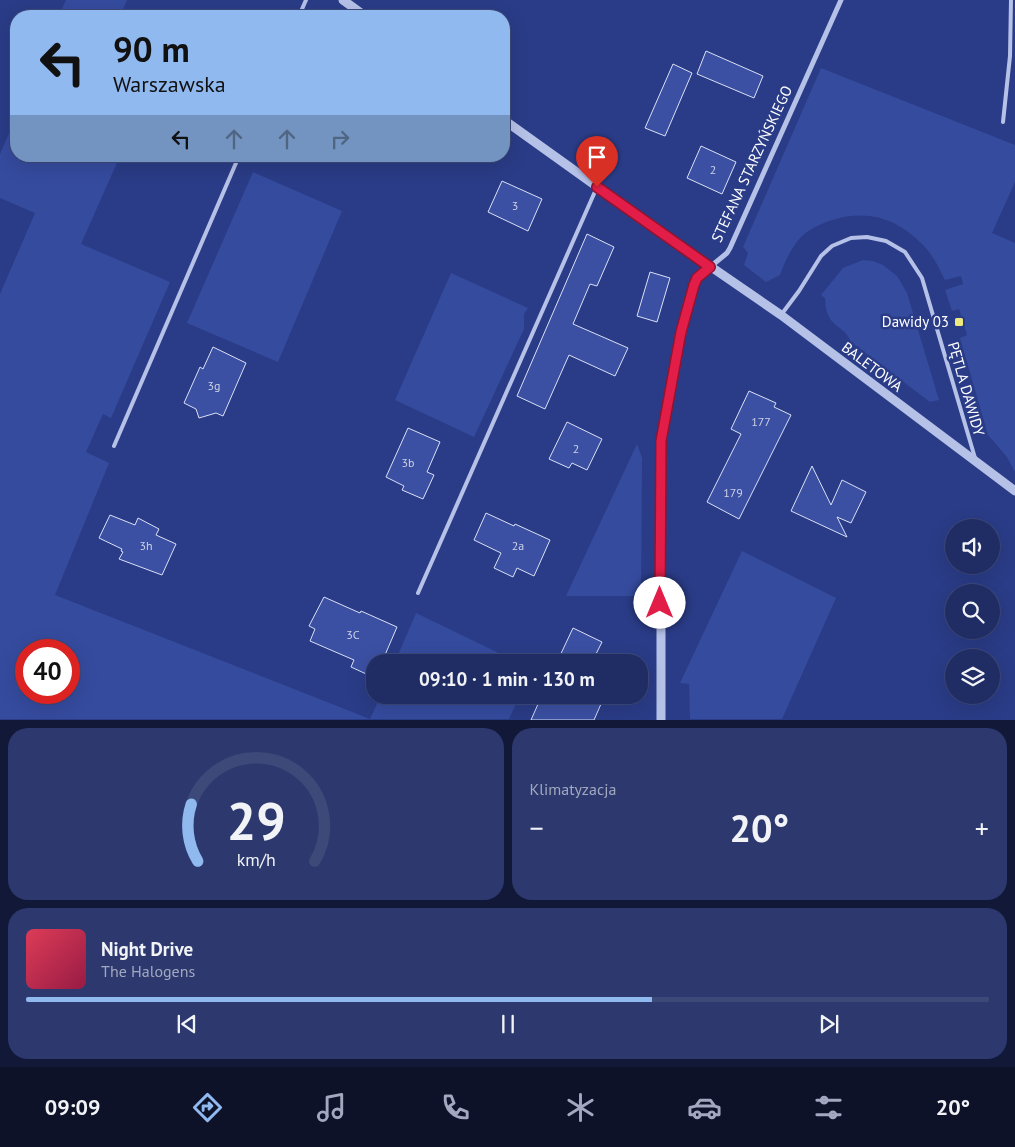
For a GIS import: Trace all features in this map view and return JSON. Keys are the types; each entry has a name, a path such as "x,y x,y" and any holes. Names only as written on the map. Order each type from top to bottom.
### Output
{"street":[{"path":"343,0 357,10"},
{"name":"STEFANA STARZYŃSKIEGO","path":"661,720 661,441 688,305 697,278 727,253 730,248 841,0"},
{"name":"BALETOWA","path":"510,124 710,267 781,315 1015,491"}],"lane":[{"path":"1003,122 1010,56 1011,0"},
{"path":"114,446 236,162"},
{"path":"418,593 597,187"},
{"name":"PĘTLA DAWIDY","path":"781,315 820,256 832,246 851,238 866,237 886,241 905,252 922,278 976,463"}],"shaded area":[{"path":"66,0 127,0 123,10 62,10"},
{"path":"821,68 1015,145 1015,182 992,233 1015,243 1015,472 1007,457 988,435 960,338 967,335 959,309 952,311 945,290 963,284 961,276 945,280 930,253 912,235 891,222 880,218 868,216 843,217 821,224 803,235 791,251 780,275 766,282 744,265 748,253 743,247"},
{"path":"10,131 10,162 117,162 81,244 170,282 111,418 103,414 86,452 109,463 55,595 370,719 0,719 0,294 35,213 0,198 0,154"},
{"path":"253,172 342,211 278,362 187,323"},
{"path":"863,260 883,265 897,276 907,293 939,400 930,402 851,342 844,331 828,316 825,298 821,295 843,268"},
{"path":"451,273 528,308 524,314 524,329 474,437 395,400"},
{"path":"637,444 642,458 641,596 566,596"},
{"path":"742,551 836,598 782,719 690,719 689,684 680,683"},
{"path":"416,613 501,654 398,654"},
{"path":"377,704 516,704 509,719 370,719"}],"building":[{"path":"706,51 763,76 754,98 697,74"},
{"path":"673,64 692,73 665,136 645,128"},
{"path":"701,146 736,162 722,194 687,178"},
{"path":"502,181 542,199 528,231 488,212"},
{"path":"587,234 614,247 597,286 590,284 573,324 628,348 615,376 569,355 545,409 517,396"},
{"path":"650,272 670,278 657,322 637,316"},
{"path":"213,347 246,363 223,416 216,413 199,418 196,409 184,403 200,367 203,369"},
{"path":"749,391 776,403 774,407 791,415 739,519 707,502 741,434 731,429"},
{"path":"567,422 602,439 587,470 572,463 569,468 549,459"},
{"path":"408,428 440,442 427,472 434,475 423,499 402,490 404,486 386,477"},
{"path":"812,466 831,505 842,480 866,492 851,523 837,517 847,537 791,511"},
{"path":"486,513 550,540 534,576 517,568 513,577 494,568 501,553 474,540"},
{"path":"110,515 135,525 138,518 159,529 156,535 176,544 162,575 119,559 123,552 121,551 122,549 99,538"},
{"path":"324,597 397,627 385,654 366,654 366,674 351,667 354,660 310,641 315,629 309,626"},
{"path":"573,628 602,642 596,654 561,654"},
{"path":"538,704 601,704 594,720 531,720"}],"place":[{"name":"Dawidy 03","path":"959,322"}],"route":[{"path":"597,187 710,267 697,278 688,305 663,424 661,441 660,603"}]}
